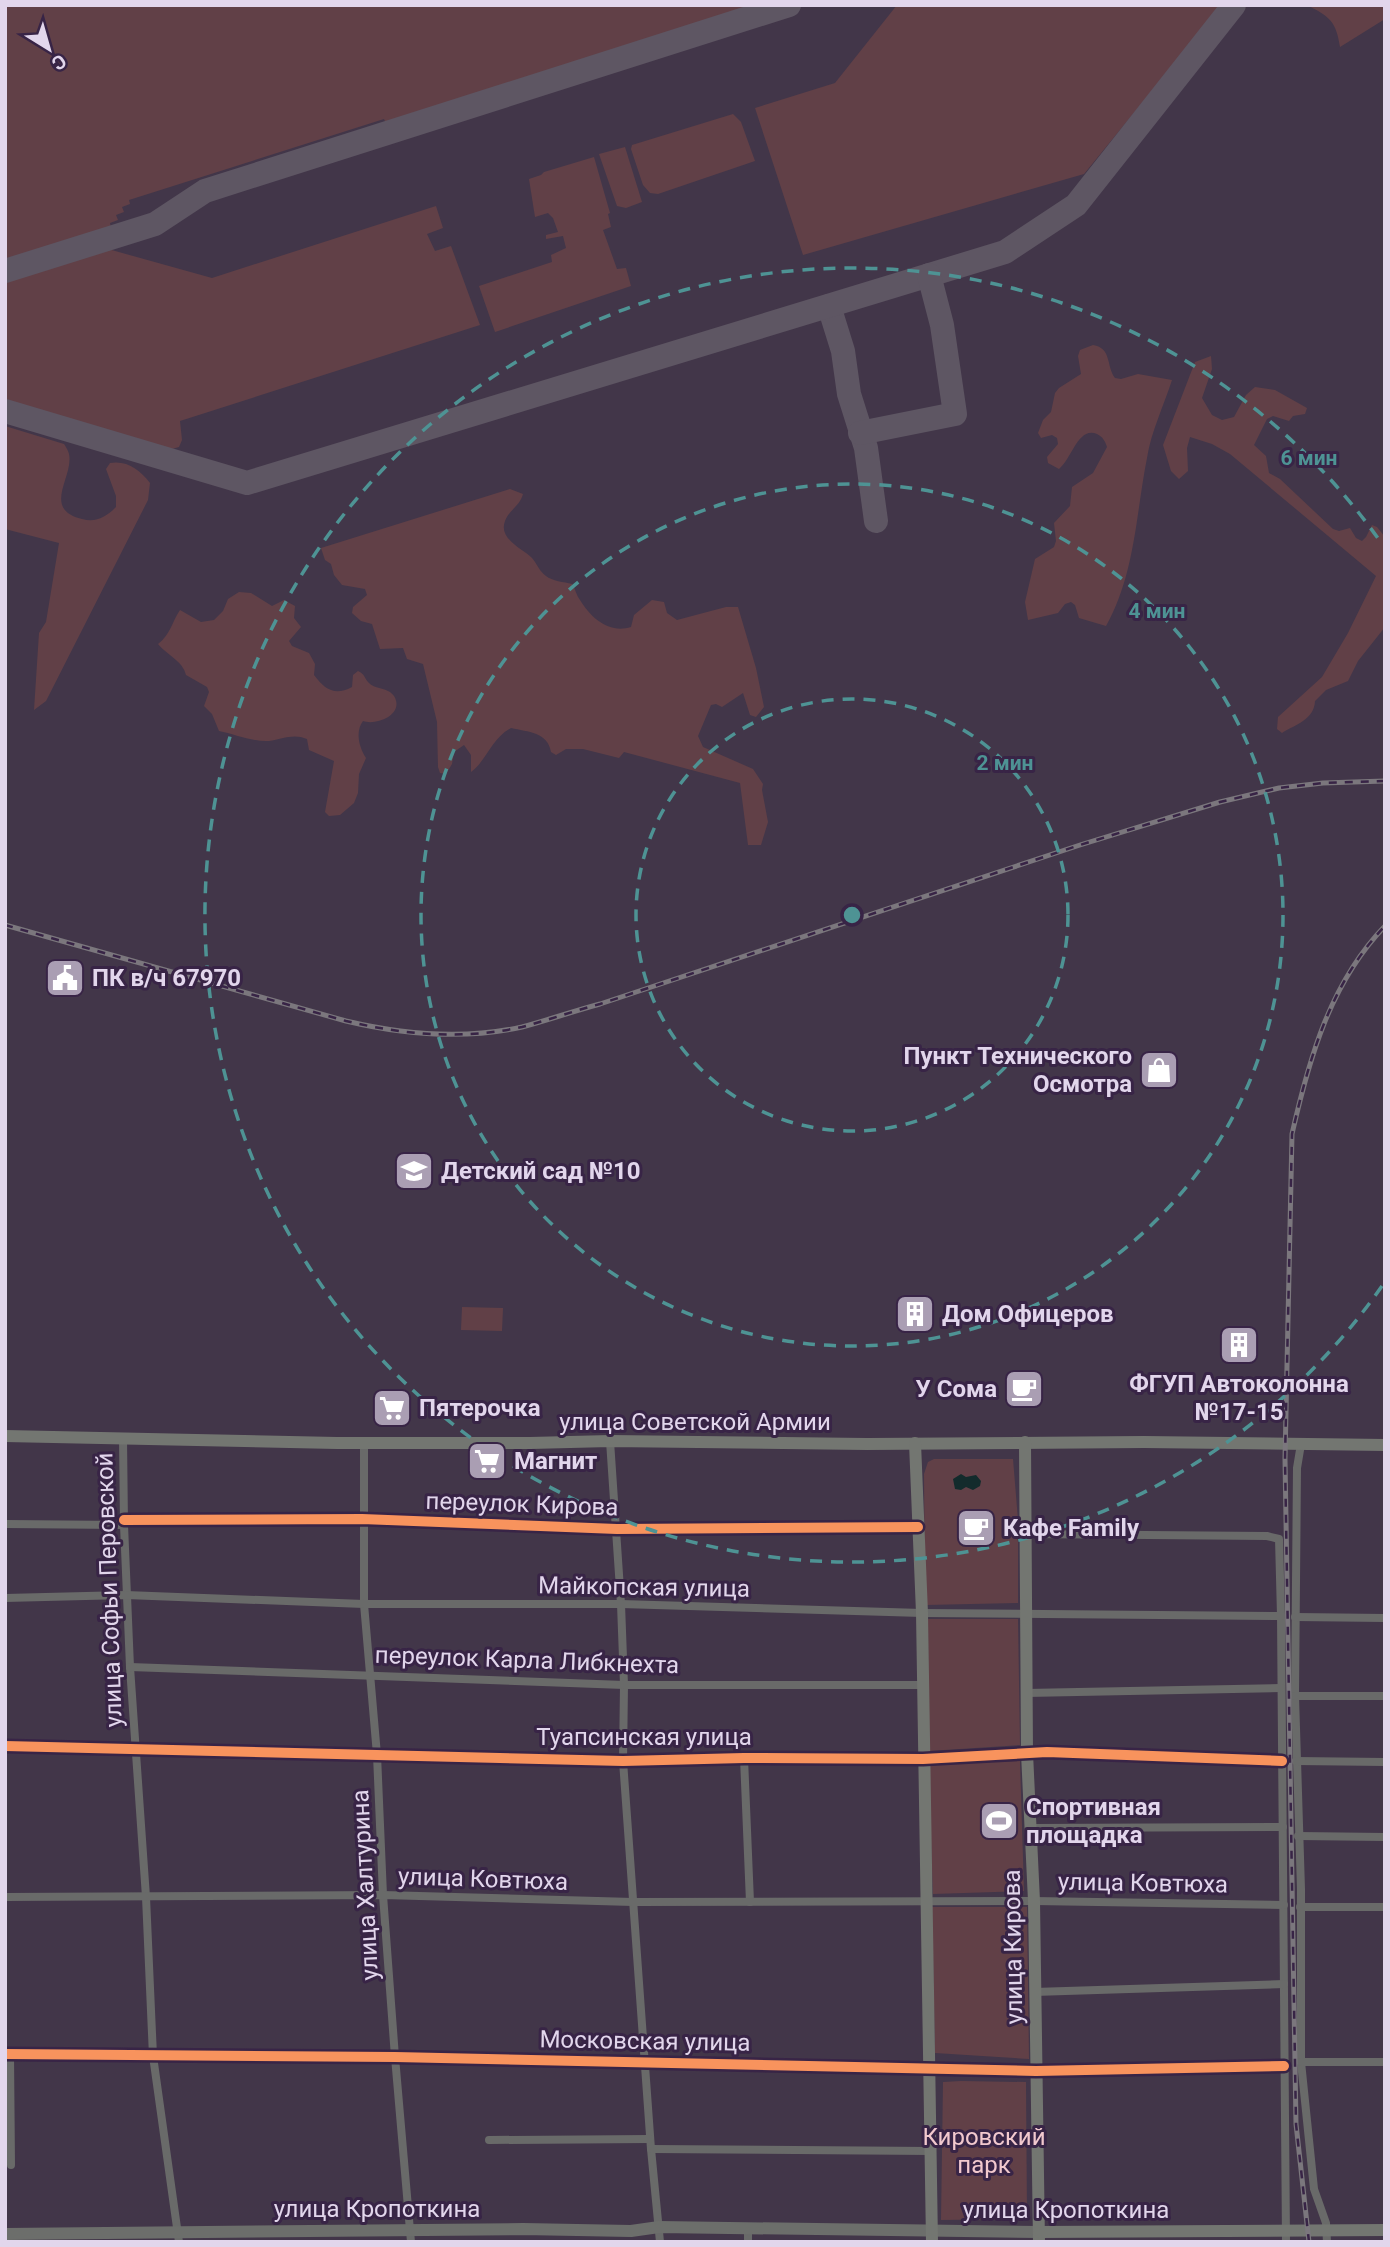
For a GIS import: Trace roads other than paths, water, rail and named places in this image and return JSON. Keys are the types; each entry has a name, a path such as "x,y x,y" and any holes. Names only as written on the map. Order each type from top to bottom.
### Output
{"main road":[{"name":"улица Советской Армии","path":"5,1436 364,1442 1025,1441 1385,1445"},
{"name":"улица Кирова","path":"1025,1441 1027,1753 1034,1901 1039,2237"},
{"path":"915,1443 922,1613 932,2236"},
{"name":"улица Кропоткина","path":"5,2234 411,2236 523,2229 631,2231 659,2227 748,2235 1039,2237 1327,2236 1385,2230"}],"street":[{"name":"улица Софьи Перовской","path":"123,1438 130,1667 146,1898 152,2056 178,2236"},
{"path":"610,1441 621,1604 623,1761 660,2242"},
{"name":"улица Халтурина","path":"364,1442 364,1604 377,1755 383,1895 395,2057 411,2236"},
{"path":"1301,1444 1297,1468 1295,1617 1301,2062 1314,2189 1327,2236"},
{"name":"переулок Кирова","path":"5,1524 362,1519 617,1529 918,1527"},
{"path":"1027,1534 1267,1536 1279,1539 1282,1616 1286,2236"},
{"name":"Майкопская улица","path":"5,1598 127,1595 364,1604 621,1604 922,1613 1282,1616"},
{"path":"1295,1617 1385,1618"},
{"name":"переулок Карла Либкнехта","path":"130,1667 624,1685 923,1685"},
{"path":"1026,1693 1281,1688"},
{"path":"1295,1696 1385,1696"},
{"name":"Туапсинская улица","path":"5,1746 623,1761 744,1758 923,1759 1027,1753 1282,1761"},
{"path":"744,1758 750,1902"},
{"path":"1296,1761 1385,1762"},
{"path":"1030,1828 1283,1827"},
{"path":"1298,1836 1385,1837"},
{"name":"улица Ковтюха","path":"5,1896 146,1898 383,1895 633,1902 1034,1901 1284,1905"},
{"path":"1300,1907 1385,1907"},
{"path":"1034,1992 1284,1984"},
{"name":"Московская улица","path":"11,2165 8,2054 395,2057 1036,2071 1284,2066"},
{"path":"1301,2062 1385,2062"},
{"path":"489,2140 931,2151"}],"railway":[{"path":"5,925 346,1021 390,1030 478,1034 522,1027 600,1004 1080,845 1220,802 1279,788 1385,781"},
{"path":"1309,2242 1296,2124 1285,1459 1292,1134 1314,1050 1324,1023 1350,972 1385,926"}],"place":[{"name":"ПК в/ч 67970","path":"65,978"},
{"name":"Пункт Технического Осмотра","path":"1159,1070"},
{"name":"Детский сад №10","path":"414,1171"},
{"name":"Дом Офицеров","path":"915,1314"},
{"name":"ФГУП Автоколонна №17-15","path":"1239,1345"},
{"name":"У Сома","path":"1024,1389"},
{"name":"Пятерочка","path":"392,1408"},
{"name":"Магнит","path":"487,1461"},
{"name":"Кафе Family","path":"976,1528"},
{"name":"Спортивная площадка","path":"999,1821"}],"park label":[{"name":"Кировский парк","path":"984,2151"}]}
